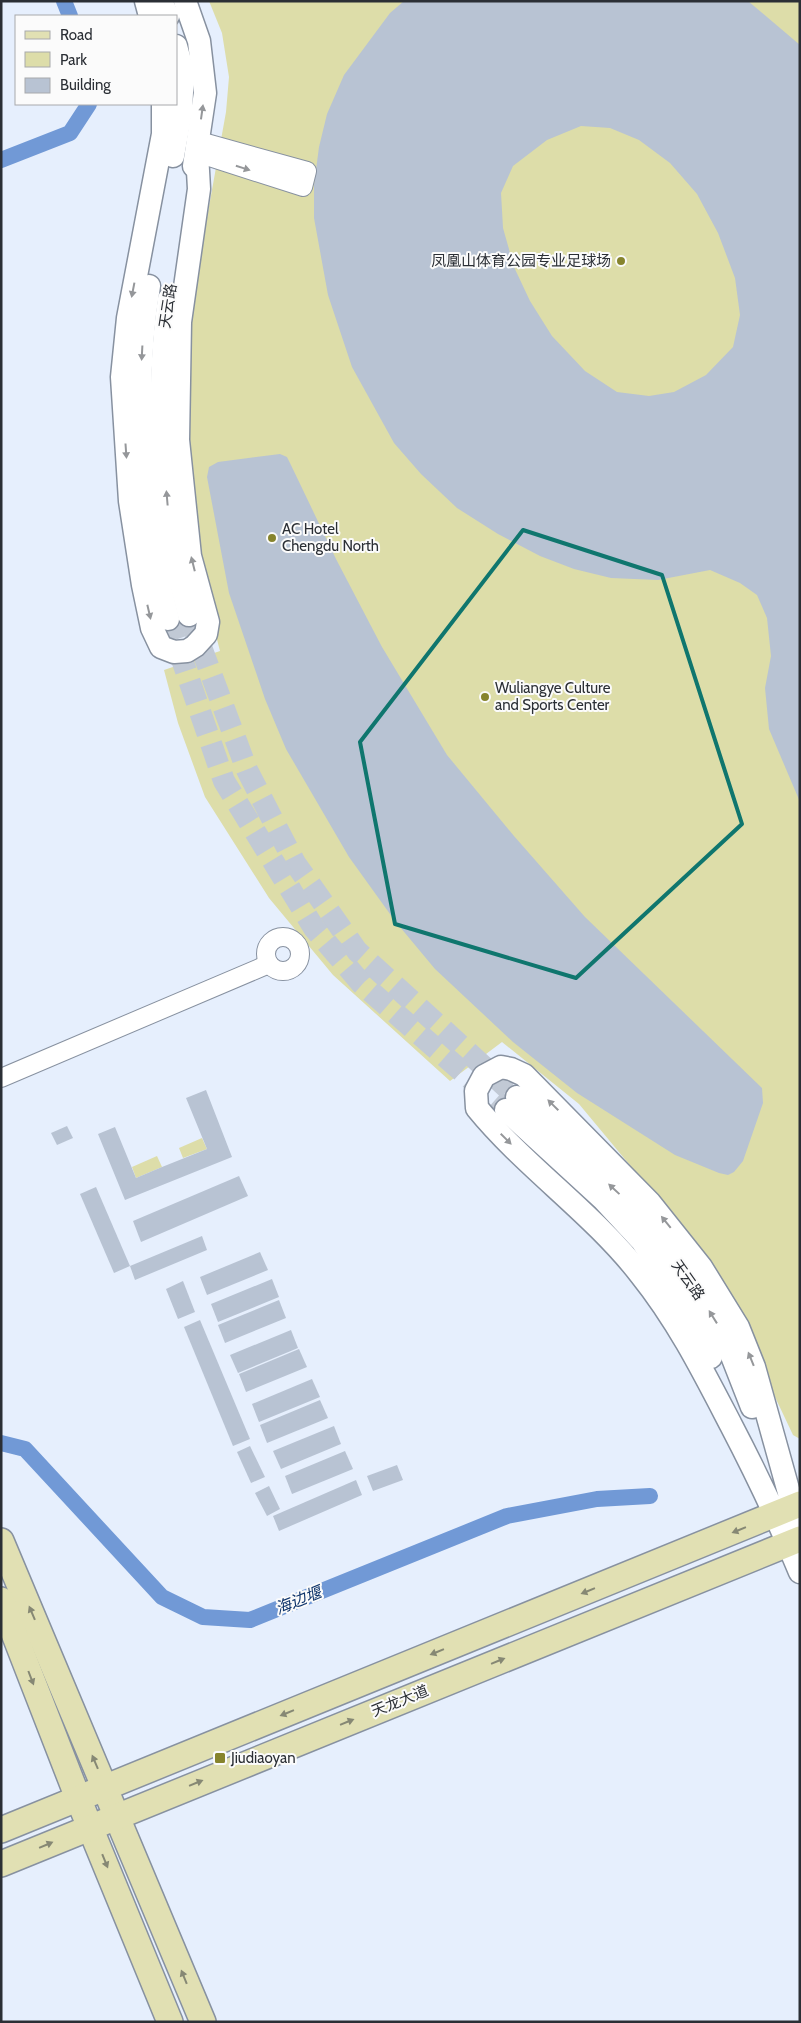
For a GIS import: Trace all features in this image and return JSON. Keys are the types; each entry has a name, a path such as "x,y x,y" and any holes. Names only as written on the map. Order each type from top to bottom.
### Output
{"main road":[{"name":"天龙大道","path":"1,1830 105,1786 793,1522"},
{"name":"天龙大道","path":"1,1864 793,1522"},
{"path":"1,1541 118,1815 203,2022"},
{"path":"1,1600 78,1798 170,2022"}],"street":[{"path":"146,1 150,15"},
{"path":"161,1 168,15"},
{"name":"天云路","path":"178,53 183,72 181,112 144,314 140,410 147,504 156,572 179,617 163,450 163,338 182,216 198,147 205,93 199,41 185,1"},
{"path":"163,105 163,134 128,318 122,377 130,501 143,586 152,628 161,647 174,652 187,651 196,646 206,634 208,622 190,556 178,440 180,322 199,188 198,147"},
{"path":"198,147 307,171 303,187 198,147"},
{"path":"1,1065 267,959 1,1078"},
{"path":"793,1522 696,1356 641,1274 477,1108 476,1091 484,1076 501,1067 524,1075 650,1203 701,1267 738,1327 754,1368 793,1522 800,1572"},
{"name":"天云路","path":"511,1103 635,1208 690,1280 723,1333 793,1522"}],"highlighted area":[{"path":"523,530 662,575 742,824 576,978 395,924 360,742"}],"green space":[{"name":"Wuliangye Culture and Sports Center","path":"209,1 800,1 800,1439 793,1435 712,1264 579,1104 502,1042 450,1081 333,975 269,898 205,797 178,723 164,670 220,651 206,597 185,443 192,301 226,112 229,77 222,33"},
{"path":"202,1138 207,1149 183,1158 179,1148"},
{"path":"157,1156 162,1167 136,1178 132,1167"}],"building":[{"path":"404,1 748,1 800,45 800,802 769,729 765,688 771,656 767,618 757,595 740,583 710,570 658,580 611,578 574,569 540,556 498,534 457,508 421,474 394,443 352,367 328,295 314,218 314,185 319,147 327,114 344,75 390,13","holes":["581,126 610,128 639,140 670,163 697,194 718,233 735,278 740,315 733,347 706,375 674,392 649,396 617,392 585,371 552,336 530,301 514,267 503,228 501,193 513,166 547,140"]},
{"path":"280,454 287,457 336,559 382,647 447,755 514,836 585,917 762,1088 763,1103 743,1161 734,1172 728,1175 719,1173 675,1155 577,1093 513,1042 435,969 395,921 349,857 286,749 265,699 229,593 207,477 209,467 218,462"},
{"path":"206,1090 232,1157 125,1200 98,1134 115,1127 136,1178 207,1149 186,1098"},
{"path":"67,1126 73,1138 57,1145 51,1133"},
{"path":"239,1176 248,1196 141,1242 133,1221"},
{"path":"96,1187 130,1266 114,1273 80,1194"},
{"path":"202,1236 207,1250 135,1280 130,1266"},
{"path":"260,1252 268,1270 207,1295 200,1277"},
{"path":"272,1279 279,1297 218,1322 211,1304"},
{"path":"183,1281 195,1312 178,1319 166,1289"},
{"path":"279,1300 286,1318 225,1343 218,1325"},
{"path":"200,1320 250,1439 233,1446 184,1327"},
{"path":"291,1330 298,1348 238,1373 230,1355"},
{"path":"299,1349 307,1367 246,1392 239,1374"},
{"path":"312,1379 320,1397 259,1422 252,1404"},
{"path":"320,1400 328,1418 267,1443 260,1425"},
{"path":"334,1426 341,1444 281,1469 273,1451"},
{"path":"250,1446 265,1477 251,1483 237,1452"},
{"path":"345,1451 353,1469 292,1494 285,1476"},
{"path":"397,1465 403,1480 373,1491 367,1476"},
{"path":"356,1480 362,1495 279,1531 273,1516"},
{"path":"269,1486 280,1509 267,1516 255,1493"}],"waterway":[{"path":"64,1 70,15"},
{"path":"1,160 70,133 88,105"},
{"name":"海边堰","path":"1,1443 25,1449 162,1597 203,1617 250,1620 507,1516 597,1499 650,1496"}],"tunnel":[{"path":"189,615 247,770 295,863 357,951 517,1097"},
{"path":"168,619 224,781 314,928 362,984 506,1110"}],"place":[{"name":"凤凰山体育公园专业足球场","path":"621,261"},
{"name":"AC Hotel Chengdu North","path":"272,538"},
{"name":"Wuliangye Culture and Sports Center","path":"485,697"},
{"name":"Jiudiaoyan","path":"220,1758"}]}
